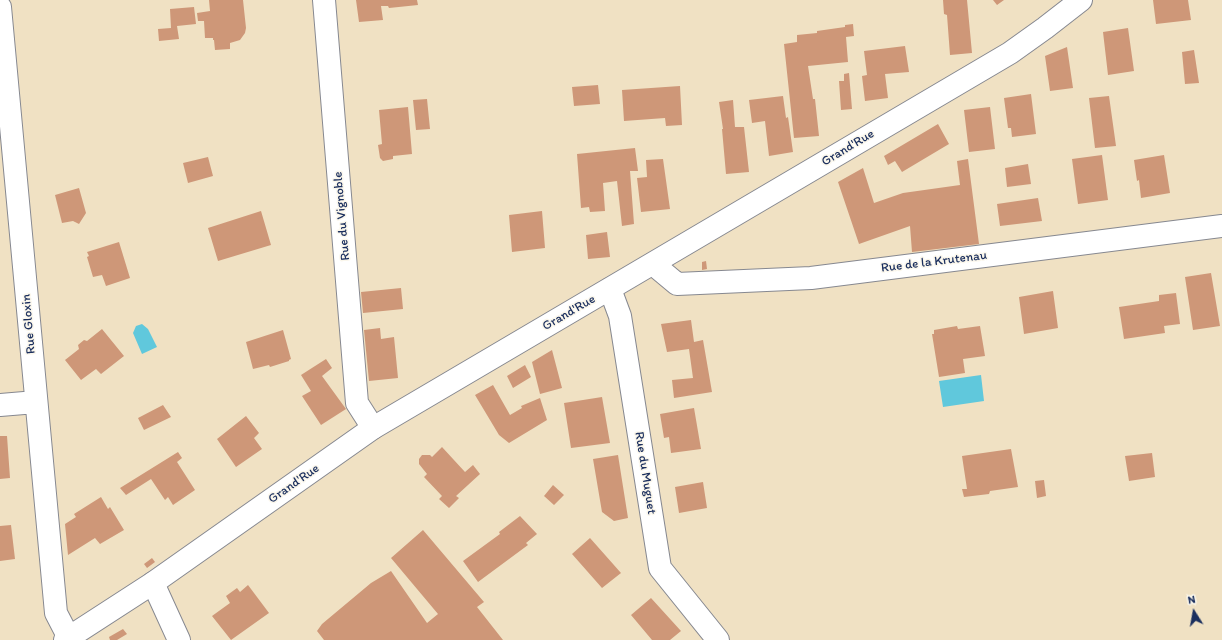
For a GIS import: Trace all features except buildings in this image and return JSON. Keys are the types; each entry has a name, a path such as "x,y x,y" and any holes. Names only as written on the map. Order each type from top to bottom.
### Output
{"street":[{"name":"Rue du Vignoble","path":"324,0 358,403 373,428"},
{"name":"Grand'Rue","path":"67,639 153,583 373,428 1010,53 1081,0"},
{"name":"Rue Gloxin","path":"0,7 56,613 67,639"},
{"name":"Rue de la Krutenau","path":"653,264 677,284 811,278 1222,226"},
{"name":"Rue du Muguet","path":"610,289 620,316 660,568 718,640"},
{"path":"0,405 36,402"},
{"path":"153,583 178,640"}],"water":[{"path":"142,324 148,329 157,347 142,354 133,333 136,326"},
{"path":"981,375 984,401 943,407 939,381"}]}
